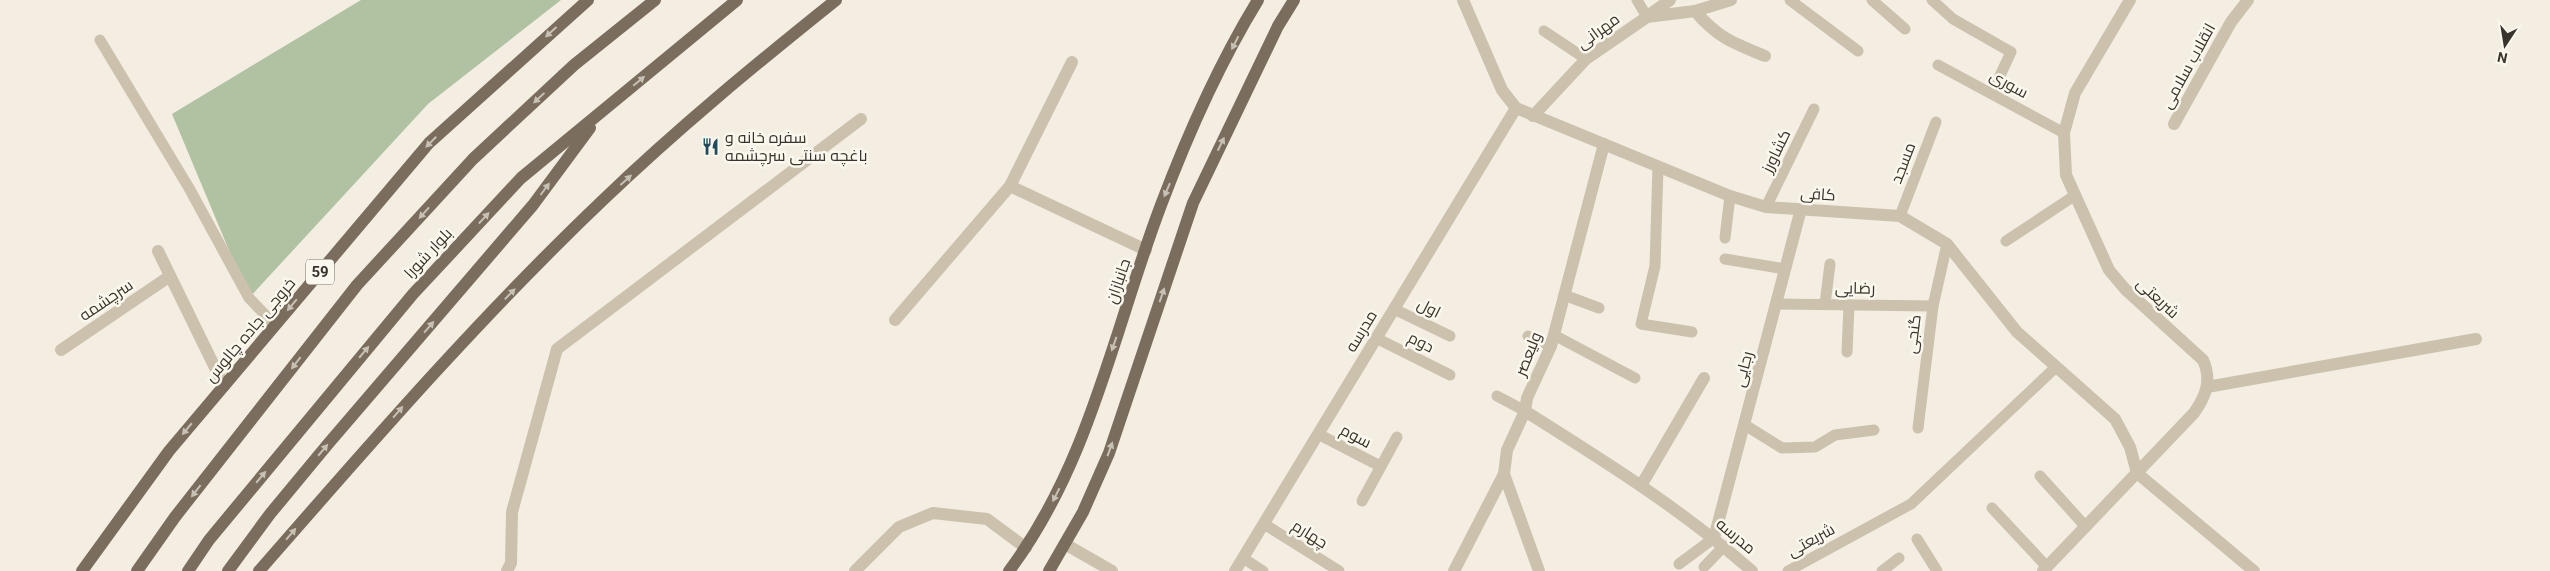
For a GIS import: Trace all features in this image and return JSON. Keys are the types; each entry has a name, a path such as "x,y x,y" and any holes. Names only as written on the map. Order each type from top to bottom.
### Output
{"main road":[{"name":"خروجی جاده چالوس","path":"82,571 169,451 429,143 588,0"},
{"name":"بلوار شورا","path":"137,571 175,517 364,278 473,159 574,65 654,0"},
{"name":"بلوار شورا","path":"188,571 209,540 413,294 522,178 737,0"},
{"path":"259,571 425,381 603,200 747,71 836,0"},
{"name":"جانبازان","path":"1010,571 1026,548 1056,496 1083,438 1161,205 1202,108 1258,0"},
{"path":"1049,571 1083,512 1109,453 1193,203 1278,26 1294,0"},
{"path":"228,571 270,514 328,444 533,205 602,113"}],"street":[{"name":"کافی","path":"1463,0 1502,90 1516,108 1730,196 1766,208 1900,216 1947,244 2017,332 2115,419 2130,447 2137,473"},
{"path":"1646,17 1670,0"},
{"name":"مهرانی","path":"1534,116 1586,59 1646,17 1695,11 1731,0"},
{"name":"شریعتی","path":"2130,0 2075,93 2064,133 2066,175 2109,270 2125,289 2203,360 2208,372 2207,387"},
{"name":"انقلاب سلامی","path":"2174,124 2231,22 2248,0"},
{"path":"1695,11 1709,27 1724,39 1765,56"},
{"path":"895,320 1010,186 1072,62"},
{"name":"مدرسه","path":"1235,571 1516,108"},
{"path":"506,571 512,563 512,512 557,349 862,120"},
{"name":"ولیعصر","path":"1539,571 1504,474 1507,450 1525,411 1527,398 1552,341 1604,144"},
{"path":"1010,186 1146,250"},
{"name":"رجایی","path":"1719,542 1744,425 1801,209"},
{"path":"158,251 224,386"},
{"name":"سرچشمه","path":"61,350 170,276"},
{"path":"2045,569 2194,413 2207,387 2476,339"},
{"path":"1642,484 1704,378"},
{"name":"مدرسه","path":"1525,411 1642,484 1719,542 1752,571"},
{"path":"2137,473 2254,571"},
{"path":"1454,571 1504,474"},
{"path":"855,571 899,527 933,513 987,519 1026,548"},
{"path":"1066,544 1112,571"}],"lane":[{"path":"1637,0 1646,17"},
{"path":"1790,0 1858,51"},
{"path":"1872,0 1905,28"},
{"name":"سوری","path":"1932,0 1953,20 2010,52 1992,93"},
{"path":"1544,31 1586,59"},
{"path":"100,40 189,188 249,298 276,325"},
{"name":"سوری","path":"1938,65 2064,133"},
{"name":"کشاورز","path":"1766,208 1814,109"},
{"name":"مسجد","path":"1900,216 1936,122"},
{"path":"1658,166 1655,266 1641,324 1692,332"},
{"path":"1725,238 1730,196"},
{"path":"2006,240 2074,196"},
{"name":"گنجی","path":"1918,428 1933,306 1947,244"},
{"path":"1725,259 1785,269"},
{"path":"1825,304 1830,264"},
{"path":"1564,295 1599,308"},
{"name":"رضایی","path":"1777,304 1933,306"},
{"path":"1847,352 1849,304"},
{"name":"اول","path":"1394,309 1450,336"},
{"path":"1528,336 1552,341 1635,378"},
{"name":"دوم","path":"1376,338 1450,375"},
{"name":"شریعتی","path":"1788,571 1911,504 2056,367"},
{"name":"مدرسه","path":"1497,396 1525,411"},
{"path":"1744,425 1782,448 1815,448 1835,435 1874,430"},
{"name":"سوم","path":"1318,434 1380,466"},
{"path":"1362,501 1396,437"},
{"path":"2040,476 2086,527"},
{"path":"1992,508 2045,569"},
{"name":"چهارم","path":"1264,524 1339,571"},
{"path":"1917,539 1937,571"},
{"path":"1679,564 1719,542"},
{"path":"1704,567 1719,542"},
{"path":"1243,558 1263,571"},
{"path":"1882,571 1898,558"}],"green space":[{"path":"361,0 561,0 428,104 249,298 172,114"}],"place":[{"name":"سفره خانه و باغچه سنتی سرچشمه","path":"711,146"}]}
